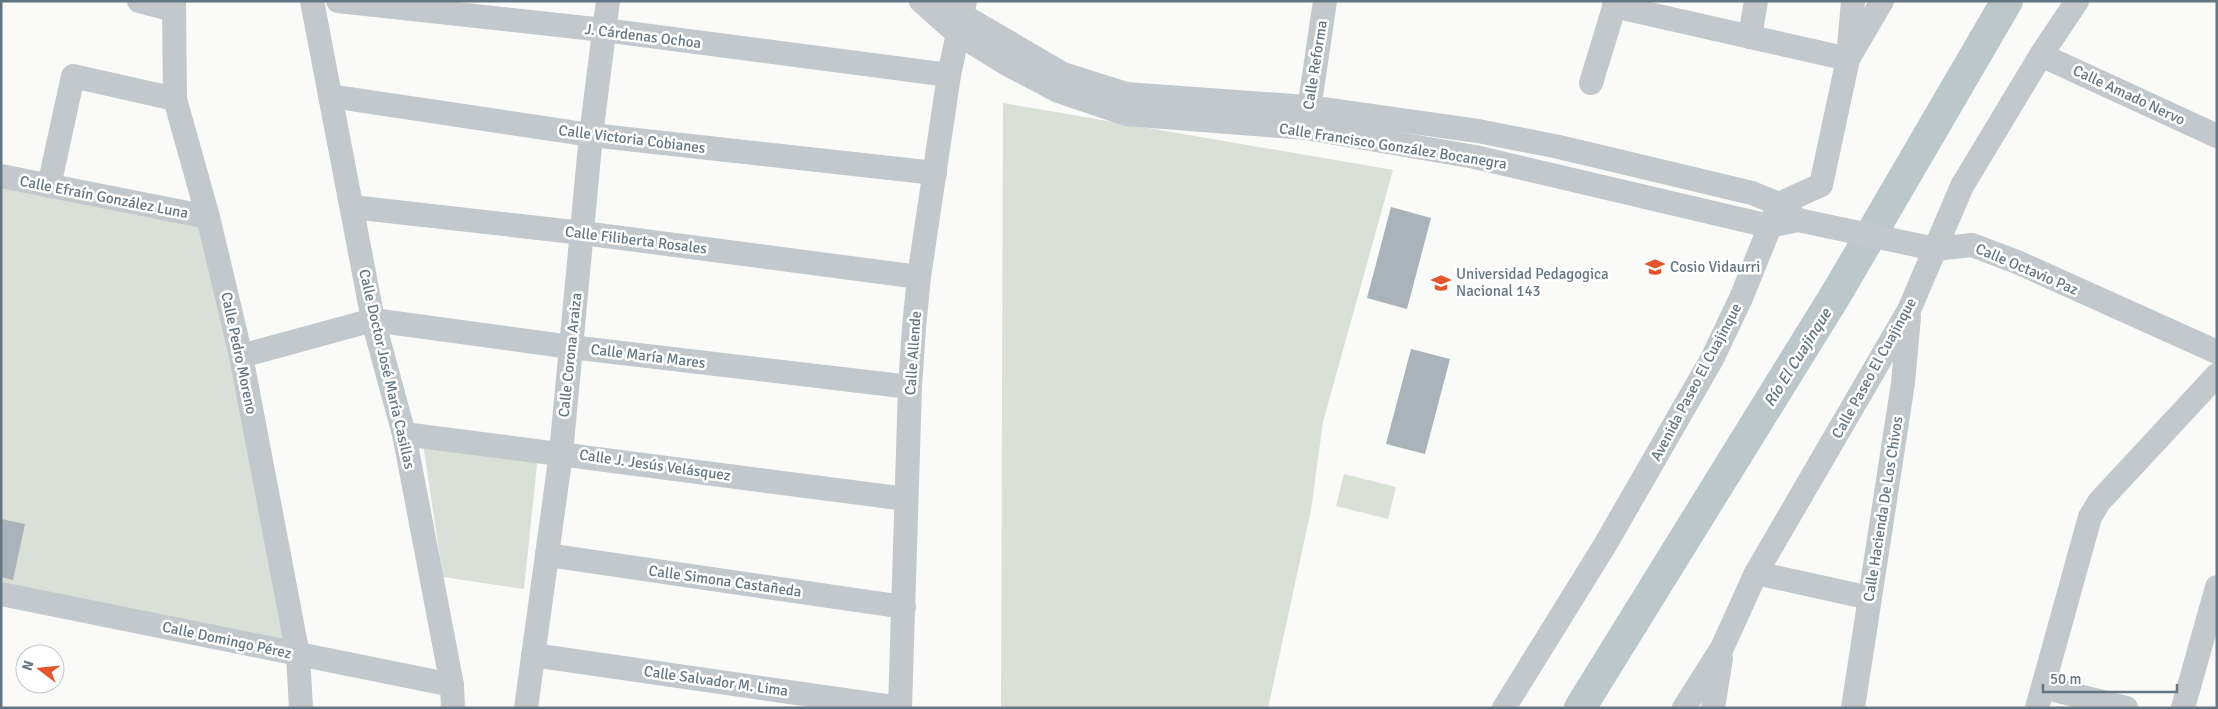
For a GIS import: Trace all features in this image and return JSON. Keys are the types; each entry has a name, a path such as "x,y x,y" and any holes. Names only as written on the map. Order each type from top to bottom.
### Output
{"street":[{"path":"139,1 174,6"},
{"name":"Calle Doctor José María Casillas","path":"312,1 373,320 404,434 453,696"},
{"name":"J. Cárdenas Ochoa","path":"338,1 411,11 604,30 949,75"},
{"name":"Calle Corona Araiza","path":"526,708 561,453 591,134 608,1"},
{"name":"Calle Francisco González Bocanegra","path":"920,1 958,13 1063,74 1126,94 1307,118 1478,131 1559,147 1752,193 1779,204"},
{"name":"Calle Reforma","path":"1307,118 1325,1"},
{"path":"1750,37 1756,1"},
{"path":"1779,204 1821,185 1848,59 1853,1"},
{"path":"1848,59 1882,1"},
{"name":"Calle Paseo El Cuajinque","path":"1684,708 1722,648 1756,573 1910,310 1925,247 2041,55 2077,1"},
{"path":"1591,83 1615,4 1848,59"},
{"name":"Calle Pedro Moreno","path":"174,6 175,99 208,217 241,356 298,655 301,708"},
{"name":"Calle Allende","path":"900,708 910,387 919,277 958,13"},
{"name":"Calle Amado Nervo","path":"2041,55 2217,136"},
{"path":"49,186 73,76 175,99"},
{"name":"Calle Victoria Cobianes","path":"330,96 591,134 935,173"},
{"name":"Calle Francisco González Bocanegra","path":"1307,118 1770,226"},
{"path":"1475,157 1478,131"},
{"name":"Calle Efraín González Luna","path":"1,176 208,217"},
{"name":"Calle Octavio Paz","path":"1779,204 1798,220"},
{"name":"Avenida Paseo El Cuajinque","path":"1504,708 1605,545 1712,359 1742,298 1779,204"},
{"name":"Calle Filiberta Rosales","path":"352,207 582,233 919,277"},
{"name":"Calle Octavio Paz","path":"1770,226 1798,220 1925,247 1972,245 2026,266 2217,352"},
{"name":"Calle Hacienda De Los Chivos","path":"1853,708 1903,383 1910,310"},
{"name":"Calle María Mares","path":"241,356 373,320 571,347 910,387"},
{"path":"2126,708 2040,697 2090,517 2099,502 2217,375"},
{"name":"Calle J. Jesús Velásquez","path":"404,434 906,499"},
{"name":"Calle Simona Castañeda","path":"547,555 904,607"},
{"path":"1756,573 1870,598"},
{"path":"2183,708 2217,587"},
{"name":"Calle Domingo Pérez","path":"1,594 298,655 453,696"},
{"path":"1713,708 1722,648"},
{"name":"Calle Salvador M. Lima","path":"533,655 900,708"}],"shaded area":[{"path":"1003,103 1393,170 1323,422 1311,510 1268,708 1001,708"},
{"path":"1,176 208,217 298,655 1,594"},
{"path":"423,444 538,455 524,589 443,577"},
{"path":"1344,474 1396,487 1388,519 1336,506"}],"building":[{"path":"1391,207 1431,218 1407,309 1367,298"},
{"path":"1411,349 1450,359 1425,454 1386,444"},
{"path":"1,519 25,524 13,580 1,577"}],"waterway":[{"name":"Río El Cuajinque","path":"1580,708 1838,291 2007,1"}],"place":[{"name":"Cosio Vidaurri","path":"1655,267"},
{"name":"Universidad Pedagogica Nacional 143","path":"1441,283"}]}
